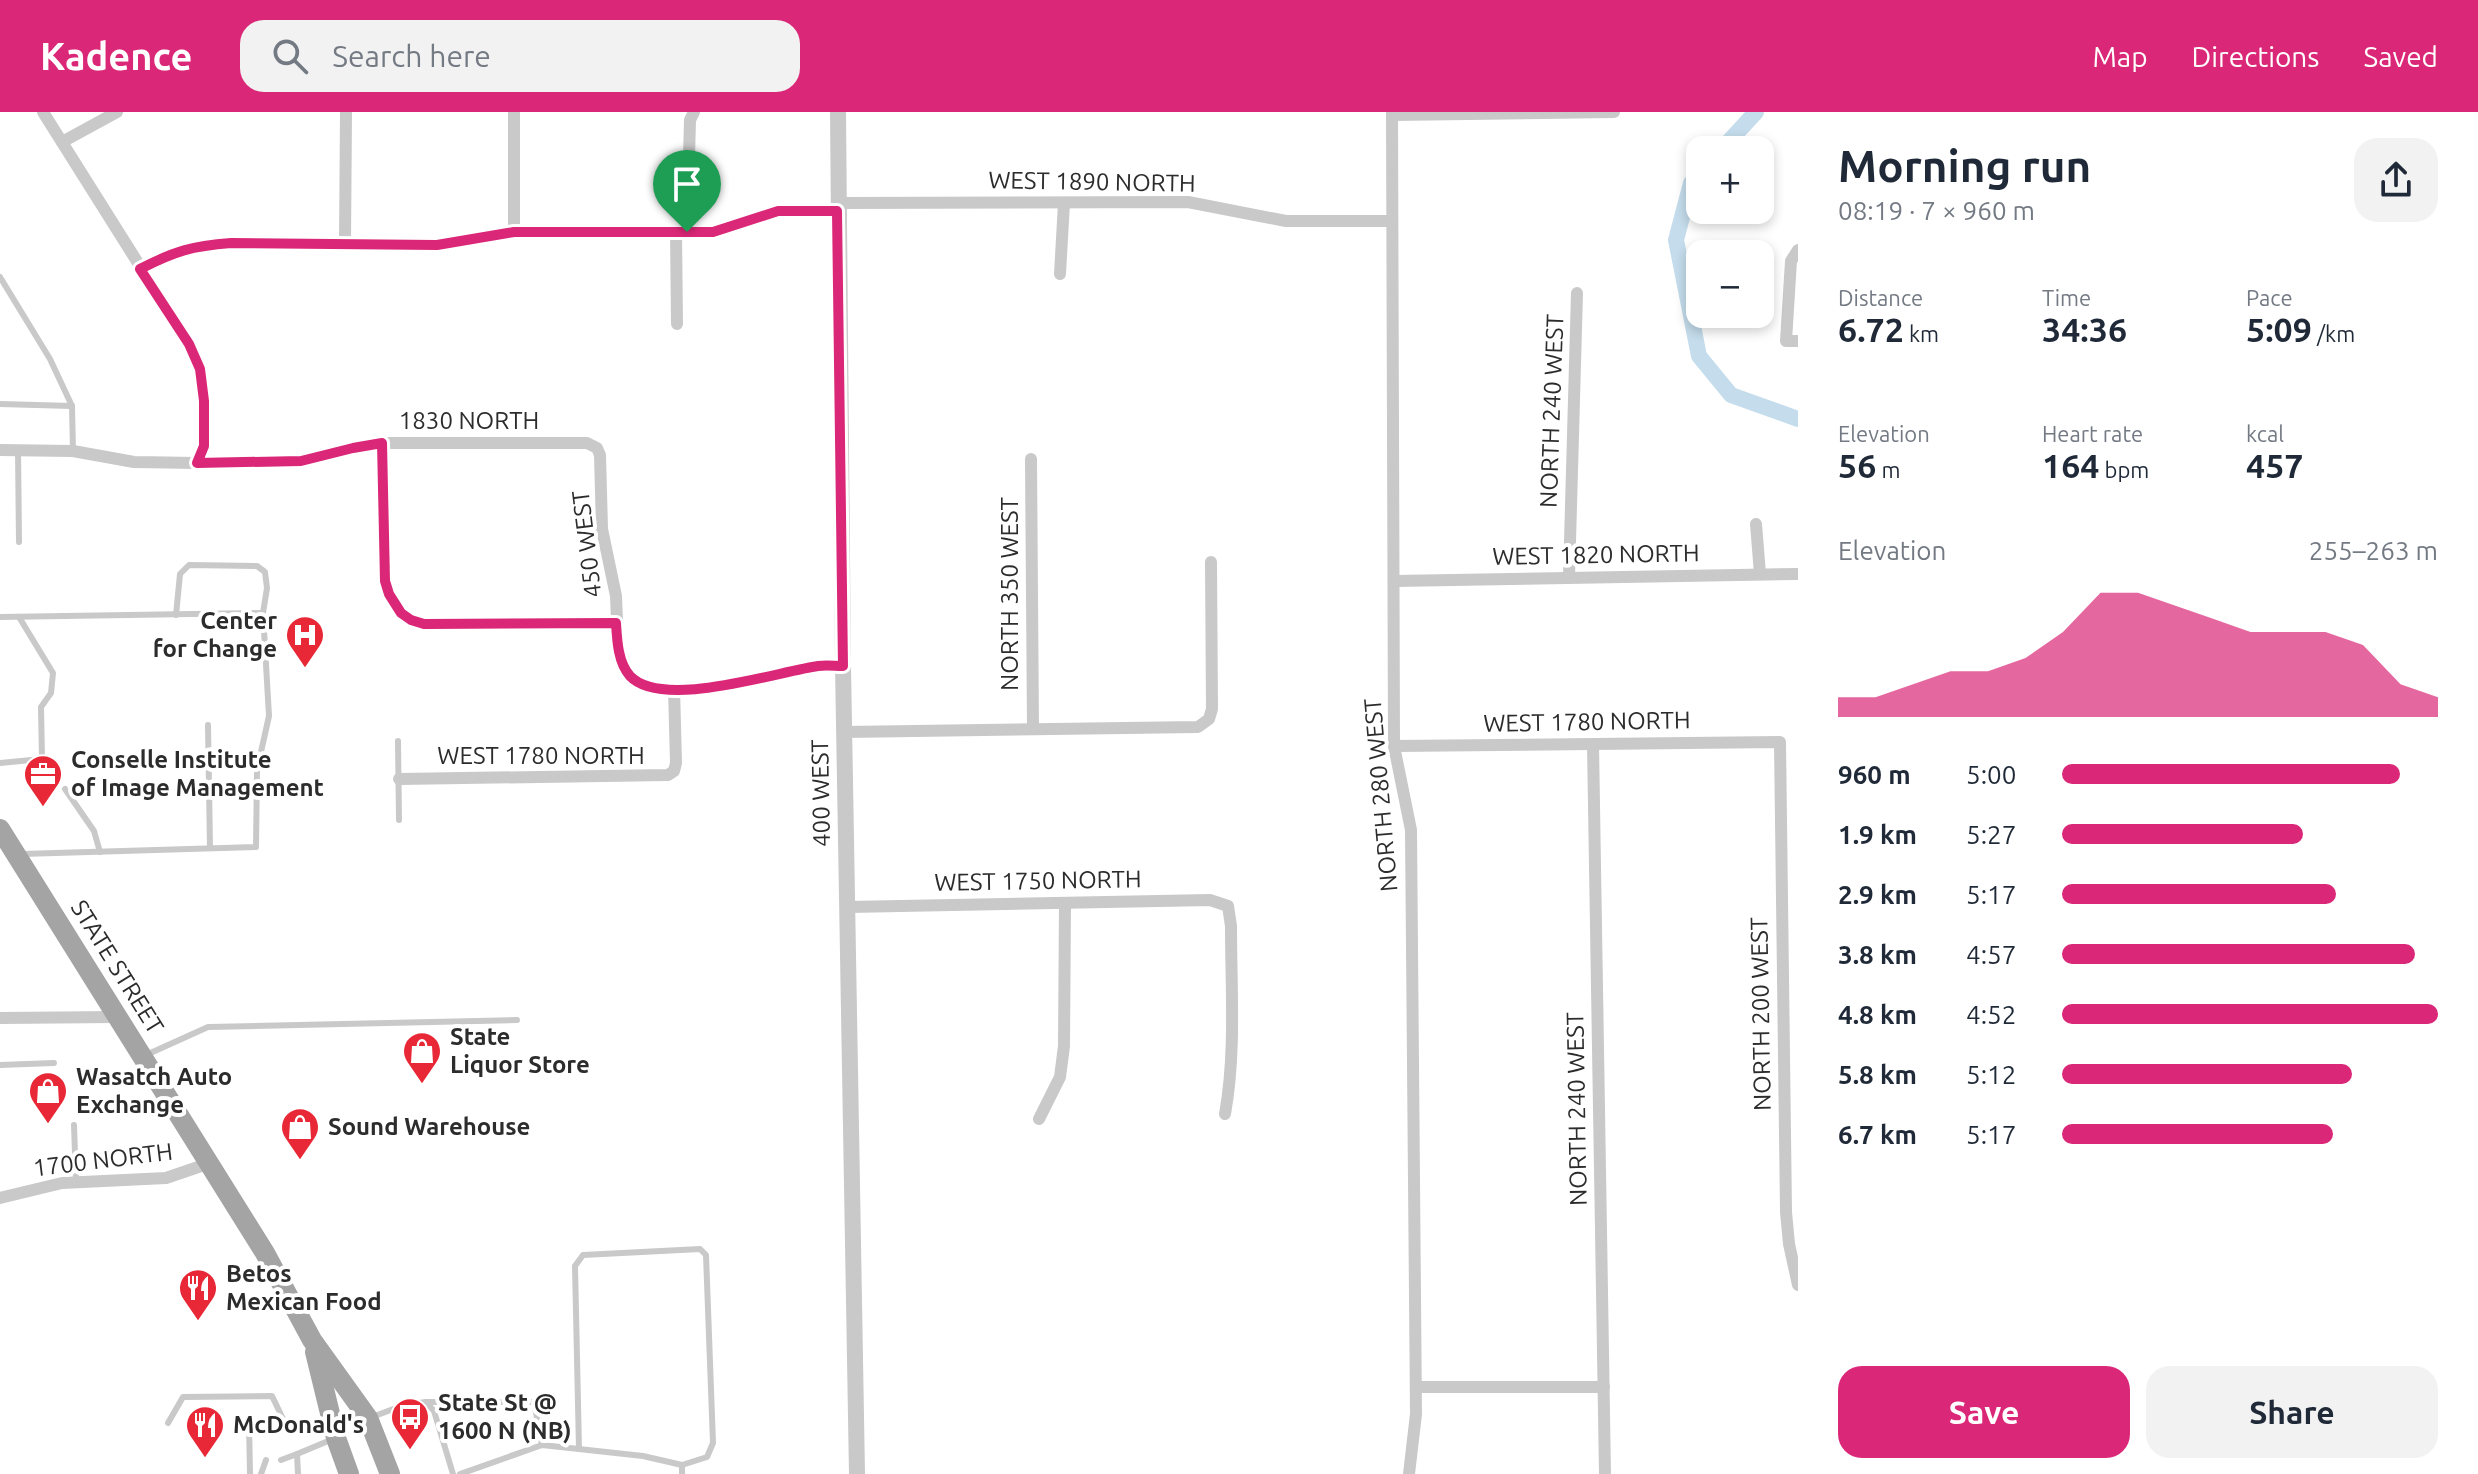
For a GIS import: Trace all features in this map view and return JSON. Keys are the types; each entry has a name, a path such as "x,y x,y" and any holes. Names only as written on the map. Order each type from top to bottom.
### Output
{"main road":[{"name":"STATE STREET","path":"0,829 265,1253 312,1340 368,1418 390,1474"},
{"name":"STATE STREET","path":"312,1340 336,1438 349,1474"}],"street":[{"path":"43,112 189,344 200,369 204,446 197,463"},
{"path":"62,142 117,112"},
{"path":"345,243 346,112"},
{"path":"514,112 514,232"},
{"path":"677,324 690,120 694,112"},
{"name":"400 WEST","path":"838,112 843,666 857,1474"},
{"path":"1392,113 1614,112"},
{"name":"NORTH 280 WEST","path":"1392,113 1394,746 1411,830 1416,1414 1409,1474"},
{"name":"WEST 1890 NORTH","path":"140,269 182,248 201,245 437,245 514,232 713,232 778,211 837,207 1188,202 1286,221 1392,221"},
{"path":"1060,274 1064,203"},
{"path":"1792,341 1791,261 1798,250"},
{"name":"NORTH 240 WEST","path":"1569,577 1577,293"},
{"name":"1830 NORTH","path":"0,450 73,451 134,462 197,463 301,461 382,443 576,442 594,446 600,455"},
{"path":"382,443 385,581 396,607 411,620 457,626 616,623"},
{"name":"450 WEST","path":"600,455 602,529 616,596 620,654 628,674 637,682 655,689 674,688"},
{"name":"NORTH 350 WEST","path":"1031,459 1033,729"},
{"path":"1756,524 1760,574"},
{"path":"844,732 1198,727 1209,719 1212,709 1211,562"},
{"name":"WEST 1820 NORTH","path":"1394,581 1798,574"},
{"path":"674,688 712,687 818,666 843,666"},
{"name":"WEST 1780 NORTH","path":"399,779 660,777 674,771 676,763 674,688"},
{"name":"WEST 1780 NORTH","path":"1394,746 1780,742"},
{"name":"NORTH 200 WEST","path":"1780,742 1786,1212 1798,1285"},
{"name":"NORTH 240 WEST","path":"1593,744 1605,1474"},
{"name":"WEST 1750 NORTH","path":"848,907 1210,900 1228,906 1231,926 1231,1056 1225,1114"},
{"path":"1039,1119 1060,1077 1065,1038 1065,903"},
{"path":"0,1018 117,1017"},
{"path":"1784,1049 1798,1049"},
{"name":"1700 NORTH","path":"0,1198 62,1183 166,1178 210,1163"},
{"path":"1416,1387 1604,1387"}],"lane":[{"path":"0,277 50,359 72,406 73,451"},
{"path":"0,404 72,406"},
{"path":"18,450 19,542"},
{"path":"16,854 256,847 257,770 269,716 263,613 267,588 265,572 257,566 189,565 180,574 176,615"},
{"path":"0,617 263,613"},
{"path":"0,763 42,759 41,707 51,693 53,673 19,617"},
{"path":"208,725 210,848"},
{"path":"398,741 399,820"},
{"path":"65,789 94,831 100,852"},
{"path":"142,1056 208,1027 517,1020"},
{"path":"0,1065 54,1063"},
{"path":"74,1125 76,1182"},
{"path":"460,1474 542,1445 643,1456 682,1465 707,1457 713,1443 706,1255 700,1249 583,1255 577,1260 579,1449"},
{"path":"168,1423 183,1397 272,1396 284,1421"},
{"path":"368,1418 404,1405 426,1402 534,1402 542,1445"},
{"path":"426,1402 434,1411 453,1474"},
{"path":"249,1422 250,1474"},
{"path":"281,1460 336,1438"},
{"path":"297,1454 298,1474"},
{"path":"261,1474 266,1460"},
{"path":"682,1465 682,1474"}],"waterway":[{"path":"1734,136 1756,112"},
{"path":"1686,202 1676,240 1699,356 1731,395 1798,419"}],"place":[{"name":"Center for Change","path":"305,669"},
{"name":"Conselle Institute of Image Management","path":"43,808"},
{"name":"State Liquor Store","path":"422,1085"},
{"name":"Wasatch Auto Exchange","path":"48,1125"},
{"name":"Sound Warehouse","path":"300,1161"},
{"name":"Betos Mexican Food","path":"198,1322"},
{"name":"State St @ 1600 N (NB)","path":"410,1451"},
{"name":"McDonald's","path":"205,1459"}],"route":[{"path":"778,211 837,211 843,666 818,666 712,687 655,689 637,682 628,674 620,654 616,623 457,626 411,620 396,607 385,581 382,443 301,461 197,463 204,446 200,369 189,344 140,269 182,248 201,245 437,245 514,232 687,232 713,232 778,211"}]}
